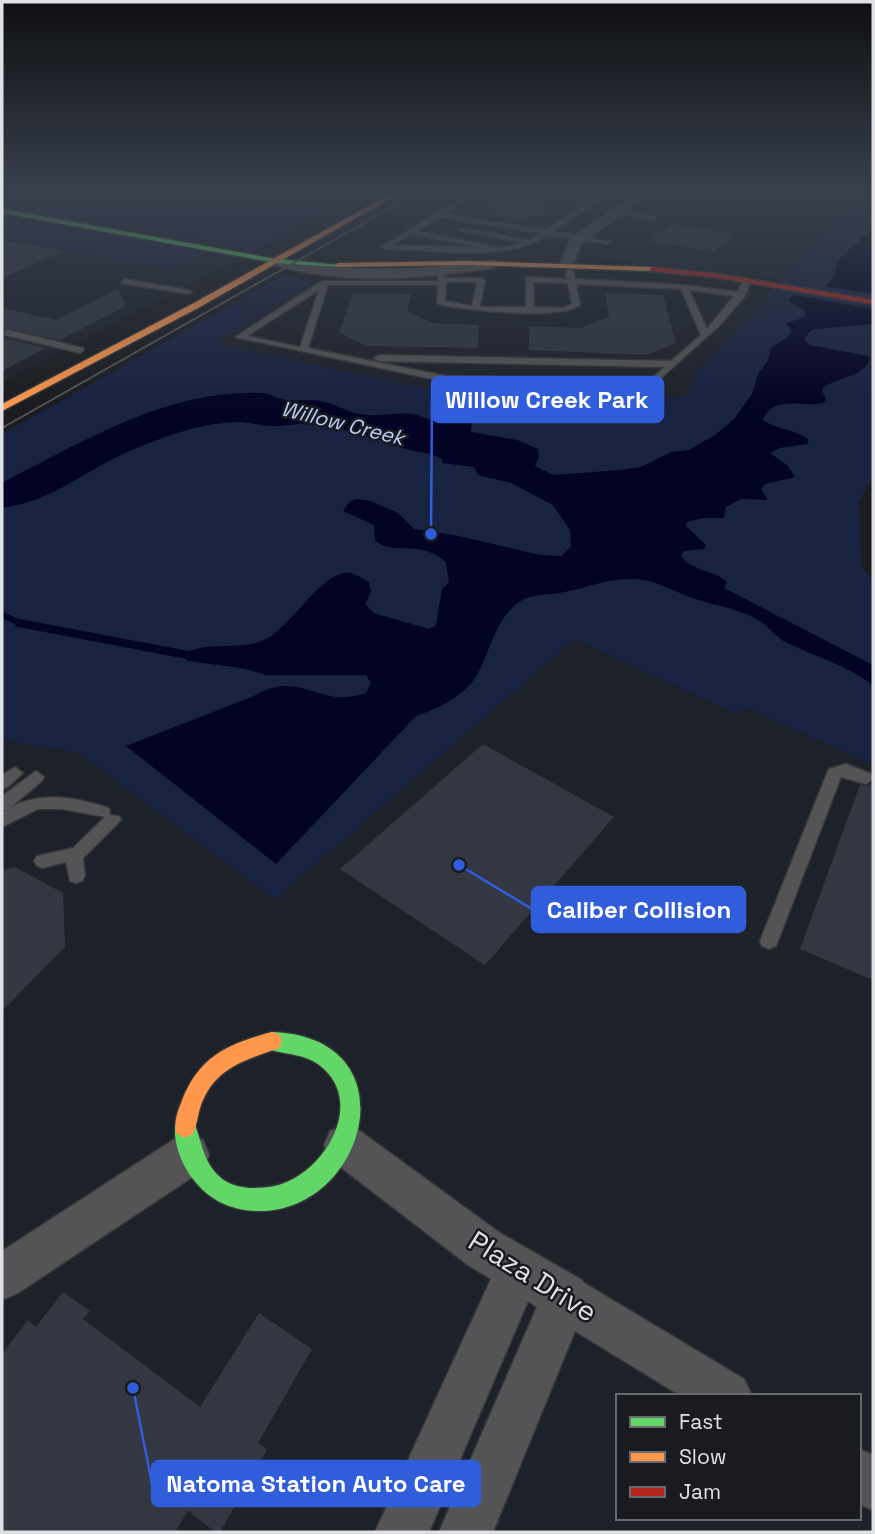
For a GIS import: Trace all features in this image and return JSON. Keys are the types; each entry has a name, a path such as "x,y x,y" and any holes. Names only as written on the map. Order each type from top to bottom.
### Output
{"main road":[{"path":"2,390 242,265"},
{"path":"2,408 269,265"},
{"path":"537,265 570,271 675,271 745,288 768,284 873,302"},
{"path":"272,1041 298,1043 321,1053 339,1069 349,1092 352,1118 345,1144 330,1169 306,1188 279,1200 249,1202 222,1194 201,1178 188,1155 183,1129 188,1102 202,1079 222,1059 240,1049 272,1041"}],"street":[{"path":"284,265 333,272 442,278 477,265"},
{"path":"570,265 570,271"},
{"name":"Plaza Drive","path":"345,1144 484,1249 566,1296 724,1394"},
{"path":"2,1277 188,1155"},
{"path":"402,1532 519,1268"},
{"path":"466,1532 566,1296"}],"lane":[{"path":"442,278 441,303 475,309 565,310 576,305 570,271"},
{"path":"530,310 529,279 570,271 684,287 745,288"},
{"path":"475,309 481,280 442,278 326,283 239,337 446,379 651,384 705,334 745,288"},
{"path":"124,281 188,292"},
{"path":"303,350 326,283"},
{"path":"684,287 705,334"},
{"path":"8,333 80,350"},
{"path":"338,358 673,364"},
{"path":"769,941 835,773 846,770 866,778"},
{"path":"2,793 19,777"},
{"path":"2,805 19,777"},
{"path":"2,821 30,803 69,805 108,816 74,855 43,861"},
{"path":"74,855 76,876"}],"shaded area":[{"path":"2,265 227,265 2,382"},
{"path":"143,265 183,265 172,270"},
{"path":"649,265 793,265 779,279"},
{"path":"794,265 873,265 873,476 859,503 862,566 873,580 873,765 745,707 738,715 575,639 275,899 80,753 2,740 2,434 284,275 315,281 219,339 226,346 433,390 684,398 699,371 771,296 766,294"},
{"path":"554,275 674,281 772,295 699,371 684,398 433,390 226,347 219,339 315,281"},
{"path":"575,639 738,715 745,707 873,765 873,1532 2,1532 2,740 80,753 275,899"}],"water":[{"path":"837,265 873,265 873,294 825,286 834,277"},
{"name":"Willow Creek","path":"794,295 873,309 873,324 817,329 810,331 804,340 810,345 868,356 870,359 862,370 824,387 822,390 826,400 823,403 781,405 768,412 763,420 809,440 807,444 779,448 770,453 788,466 795,477 765,484 761,489 768,500 741,499 726,507 724,518 703,518 687,522 686,526 706,545 704,549 684,551 681,556 691,565 727,582 724,588 873,665 873,685 842,667 783,641 750,616 648,581 613,580 528,598 522,600 505,616 472,683 450,701 416,716 276,864 126,746 271,689 298,687 335,697 349,697 366,693 371,683 366,675 267,675 241,668 188,661 182,656 199,648 246,645 266,639 287,622 328,580 339,574 357,575 369,582 371,592 365,604 374,613 429,629 436,625 442,589 449,582 446,562 426,551 392,548 375,541 374,525 343,511 350,501 371,501 398,513 414,529 454,535 540,555 561,556 571,547 570,530 553,505 511,483 478,475 474,467 442,463 442,459 433,455 355,432 316,425 275,426 240,422 198,427 158,440 115,458 39,498 2,508 2,483 72,446 164,407 229,394 265,393 284,399 319,401 370,415 413,414 432,421 467,420 472,422 471,432 517,440 538,449 539,457 535,466 553,475 641,467 671,452 689,450 715,435 734,419 752,394 771,347 792,332 786,323 806,317 804,310 790,302 789,298"}],"building":[{"path":"2,265 33,265 2,278"},
{"path":"118,289 126,306 60,340 4,329 4,338 46,348 2,371 2,308 56,320"},
{"path":"353,293 411,294 407,311 432,323 479,325 478,348 367,346 339,333"},
{"path":"605,293 663,295 676,343 646,355 529,350 529,326 580,328 609,317"},
{"path":"483,744 614,817 485,965 340,869"},
{"path":"873,782 873,980 800,949 860,785 868,786"},
{"path":"15,867 63,893 65,947 2,1011 2,870"},
{"path":"63,1292 90,1311 83,1319 200,1407 259,1313 312,1349 258,1443 267,1450 220,1532 215,1532 188,1511 175,1532 2,1532 2,1354 28,1320 36,1327"}],"waterway":[{"path":"2,615 22,624"},
{"path":"22,624 193,656"}],"tram line":[{"path":"2,428 291,265"}],"traffic: fast":[{"path":"332,265 338,265"},
{"path":"185,1127 194,1163 213,1187 238,1199 267,1200 296,1191 322,1173 341,1147 351,1114 347,1085 338,1069 317,1051 300,1045 272,1041"}],"traffic: slow":[{"path":"2,408 269,265"},
{"path":"338,265 365,265"},
{"path":"517,265 652,269"},
{"path":"185,1127 195,1093 213,1068 239,1052 272,1041"}],"traffic: jam":[{"path":"652,269 719,276 873,302"}],"place":[{"name":"Willow Creek Park","path":"431,534"},
{"name":"Caliber Collision","path":"459,865"},
{"name":"Natoma Station Auto Care","path":"133,1388"}]}
